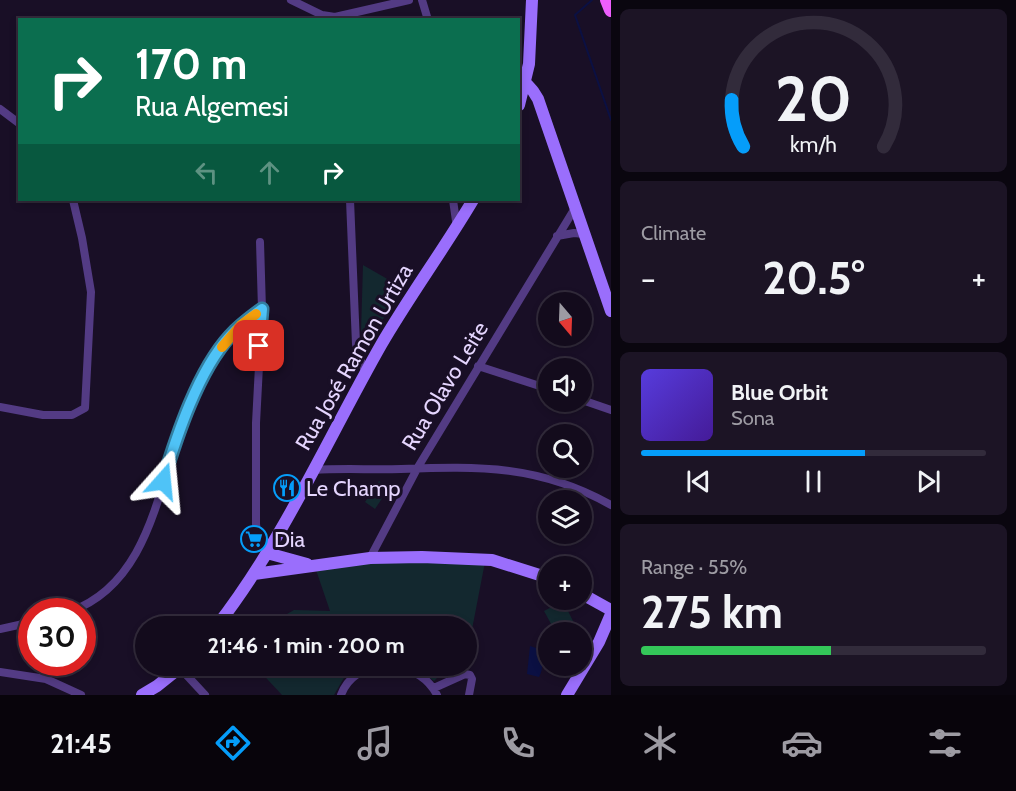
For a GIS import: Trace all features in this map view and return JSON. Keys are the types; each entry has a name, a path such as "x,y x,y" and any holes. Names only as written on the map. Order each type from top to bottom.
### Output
{"main road":[{"path":"520,101 529,63 532,0"},
{"path":"607,0 611,10"},
{"path":"525,82 538,99 611,311"},
{"name":"Rua José Ramon Urtiza","path":"224,616 267,553 366,372 420,281 473,201"},
{"path":"267,553 309,565"},
{"path":"254,574 370,558 492,560 538,575"},
{"path":"567,695 599,642 611,612 592,600"},
{"path":"599,642 611,633"},
{"path":"141,695 168,676"}],"street":[{"path":"291,0 322,17 362,16 409,0"},
{"path":"422,0 427,18"},
{"path":"0,109 18,122"},
{"path":"0,407 53,415 72,415 85,408 91,292 73,201"},
{"path":"350,201 356,344 366,372"},
{"path":"453,201 457,228"},
{"name":"Rua Olavo Leite","path":"370,558 418,467 575,208"},
{"path":"557,236 584,234"},
{"path":"260,242 262,309 256,423 256,524 258,538 267,553"},
{"path":"94,598 115,583 129,567 145,540 181,428 209,368 229,338 262,309"},
{"path":"478,366 538,385"},
{"path":"592,403 611,410"},
{"path":"314,470 484,467 520,471 565,483 611,505"},
{"path":"0,629 18,625"},
{"path":"0,672 46,679 81,695"},
{"path":"420,676 436,692 465,674 470,675 472,679 468,695"},
{"path":"189,676 205,695"},
{"path":"341,695 347,683 355,676"}],"shaded area":[{"path":"363,265 403,288 371,338 366,339 361,337"},
{"path":"379,481 389,488 375,509 365,502"},
{"path":"361,561 485,562 475,616 286,616 294,610 330,611 315,567"},
{"path":"568,610 574,622 550,622 544,611"},
{"path":"530,646 538,649 540,676 539,677 527,674"},
{"path":"264,676 345,676 334,695 282,695"},
{"path":"427,676 439,676 434,681"}],"waterway":[{"path":"592,0 575,15 611,120"}],"slow traffic":[{"path":"222,347 241,325 256,314"}],"place":[{"name":"Le Champ","path":"287,488"},
{"name":"Dia","path":"254,539"}],"route":[{"path":"163,481 187,411 209,368 229,338 241,325 262,309 259,346"}]}
